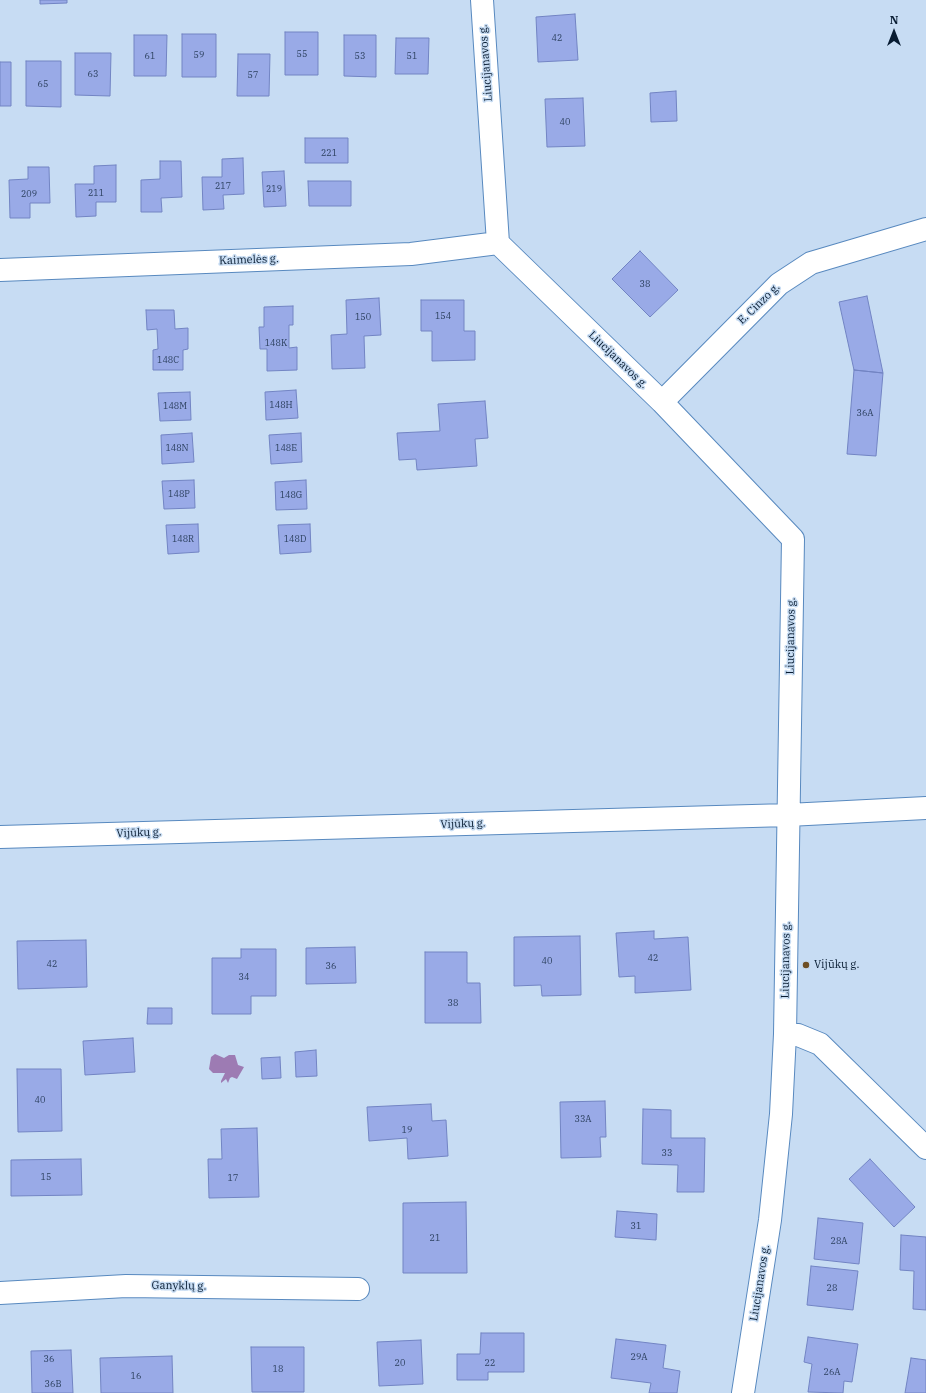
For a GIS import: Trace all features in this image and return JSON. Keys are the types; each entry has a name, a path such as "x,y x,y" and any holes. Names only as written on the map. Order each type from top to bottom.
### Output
{"street":[{"name":"Liucijanavos g.","path":"482,0 498,243 662,402 793,539 785,1034 780,1114 770,1220 743,1393"},
{"name":"E. Cinzo g.","path":"662,402 779,284 812,263 926,229"},
{"name":"Kaimelės g.","path":"0,270 411,254 498,243"},
{"name":"Vijūkų g.","path":"0,837 788,816 926,808"},
{"path":"785,1034 798,1035 820,1044 926,1148"},
{"name":"Ganyklų g.","path":"0,1293 126,1286 358,1289"}],"shaded area":[{"path":"215,1054 224,1058 229,1055 235,1055 238,1065 244,1067 237,1079 232,1077 228,1083 226,1079 221,1083 225,1073 213,1073 209,1069 211,1057"}],"building":[{"path":"40,0 67,0 67,3 40,4"},
{"path":"575,14 578,60 538,62 536,17"},
{"path":"285,32 318,32 318,75 285,75"},
{"path":"182,34 216,34 216,77 182,77"},
{"path":"134,35 167,35 166,76 134,76"},
{"path":"344,35 376,35 376,77 344,76"},
{"path":"396,38 429,38 428,74 395,74"},
{"path":"75,53 111,53 110,96 75,95"},
{"path":"238,54 270,54 269,96 237,96"},
{"path":"26,61 61,61 61,107 26,106"},
{"path":"0,62 11,62 11,106 0,106"},
{"path":"676,91 677,121 651,122 650,93"},
{"path":"583,98 585,146 547,147 545,99"},
{"path":"305,138 348,138 348,163 305,163"},
{"path":"243,158 244,194 223,195 224,209 203,210 202,177 222,177 222,159"},
{"path":"160,161 181,161 182,197 161,198 162,212 141,212 141,180 160,179"},
{"path":"116,165 116,202 96,202 96,216 76,217 75,184 94,184 94,166"},
{"path":"28,167 49,167 50,203 30,203 30,218 10,218 9,180 28,179"},
{"path":"284,171 286,206 264,207 262,172"},
{"path":"308,181 351,181 351,206 309,206"},
{"path":"640,251 678,290 650,317 612,279"},
{"path":"867,296 883,373 854,370 839,302"},
{"path":"379,298 381,335 364,336 365,368 332,369 331,335 347,334 346,300"},
{"path":"421,300 464,300 464,331 475,331 475,360 432,361 432,331 421,331"},
{"path":"293,306 293,325 289,325 289,348 297,347 297,370 267,371 267,349 260,349 259,327 264,327 264,307"},
{"path":"146,310 174,310 175,329 188,328 188,349 183,350 183,370 153,370 153,350 158,349 157,329 147,330"},
{"path":"854,370 883,373 876,456 847,454"},
{"path":"296,390 298,418 266,420 265,392"},
{"path":"190,392 191,420 160,421 158,393"},
{"path":"485,401 488,438 475,439 477,466 417,470 416,459 399,460 397,433 440,431 438,404"},
{"path":"192,433 194,462 162,464 161,435"},
{"path":"301,433 302,462 271,464 269,435"},
{"path":"194,480 195,508 164,509 162,481"},
{"path":"306,480 307,509 276,510 275,482"},
{"path":"198,524 199,552 168,554 166,525"},
{"path":"310,524 311,552 280,554 278,525"},
{"path":"654,931 654,939 688,937 691,990 635,993 635,976 619,977 616,933"},
{"path":"580,936 581,995 542,996 541,985 514,986 514,937"},
{"path":"86,940 87,987 18,989 17,941"},
{"path":"355,947 356,983 306,984 306,948"},
{"path":"241,949 276,949 276,996 251,996 251,1014 212,1014 212,958 241,958"},
{"path":"425,952 467,952 467,983 480,983 481,1023 425,1023"},
{"path":"148,1008 172,1008 172,1024 147,1024"},
{"path":"133,1038 135,1072 85,1075 83,1041"},
{"path":"316,1050 317,1076 296,1077 295,1052"},
{"path":"280,1057 281,1078 262,1079 261,1058"},
{"path":"17,1069 61,1069 62,1131 18,1132"},
{"path":"605,1101 606,1137 600,1137 601,1157 561,1158 560,1102"},
{"path":"431,1104 432,1121 446,1120 448,1156 408,1159 407,1138 369,1141 367,1107"},
{"path":"643,1109 671,1110 671,1138 705,1138 704,1192 677,1192 678,1165 642,1164"},
{"path":"257,1128 259,1197 209,1198 208,1159 222,1159 221,1129"},
{"path":"81,1159 82,1195 11,1196 11,1160"},
{"path":"870,1159 915,1207 894,1227 849,1179"},
{"path":"466,1202 467,1273 403,1273 403,1203"},
{"path":"617,1211 657,1214 656,1240 615,1237"},
{"path":"818,1218 863,1223 859,1264 814,1259"},
{"path":"901,1235 926,1237 926,1310 913,1309 914,1271 900,1270"},
{"path":"811,1266 858,1271 853,1310 807,1305"},
{"path":"481,1333 524,1333 524,1372 488,1372 488,1380 457,1380 457,1354 480,1354"},
{"path":"808,1337 858,1344 852,1382 844,1381 843,1393 808,1392 812,1364 804,1362"},
{"path":"616,1339 666,1345 663,1368 680,1371 677,1393 649,1393 651,1383 611,1378"},
{"path":"421,1340 423,1384 379,1386 377,1342"},
{"path":"251,1347 304,1347 304,1392 252,1392"},
{"path":"71,1350 73,1393 32,1393 31,1351"},
{"path":"172,1356 173,1393 101,1393 100,1358"},
{"path":"911,1358 926,1360 926,1393 905,1393"}],"place":[{"name":"Vijūkų g.","path":"806,965"}]}
